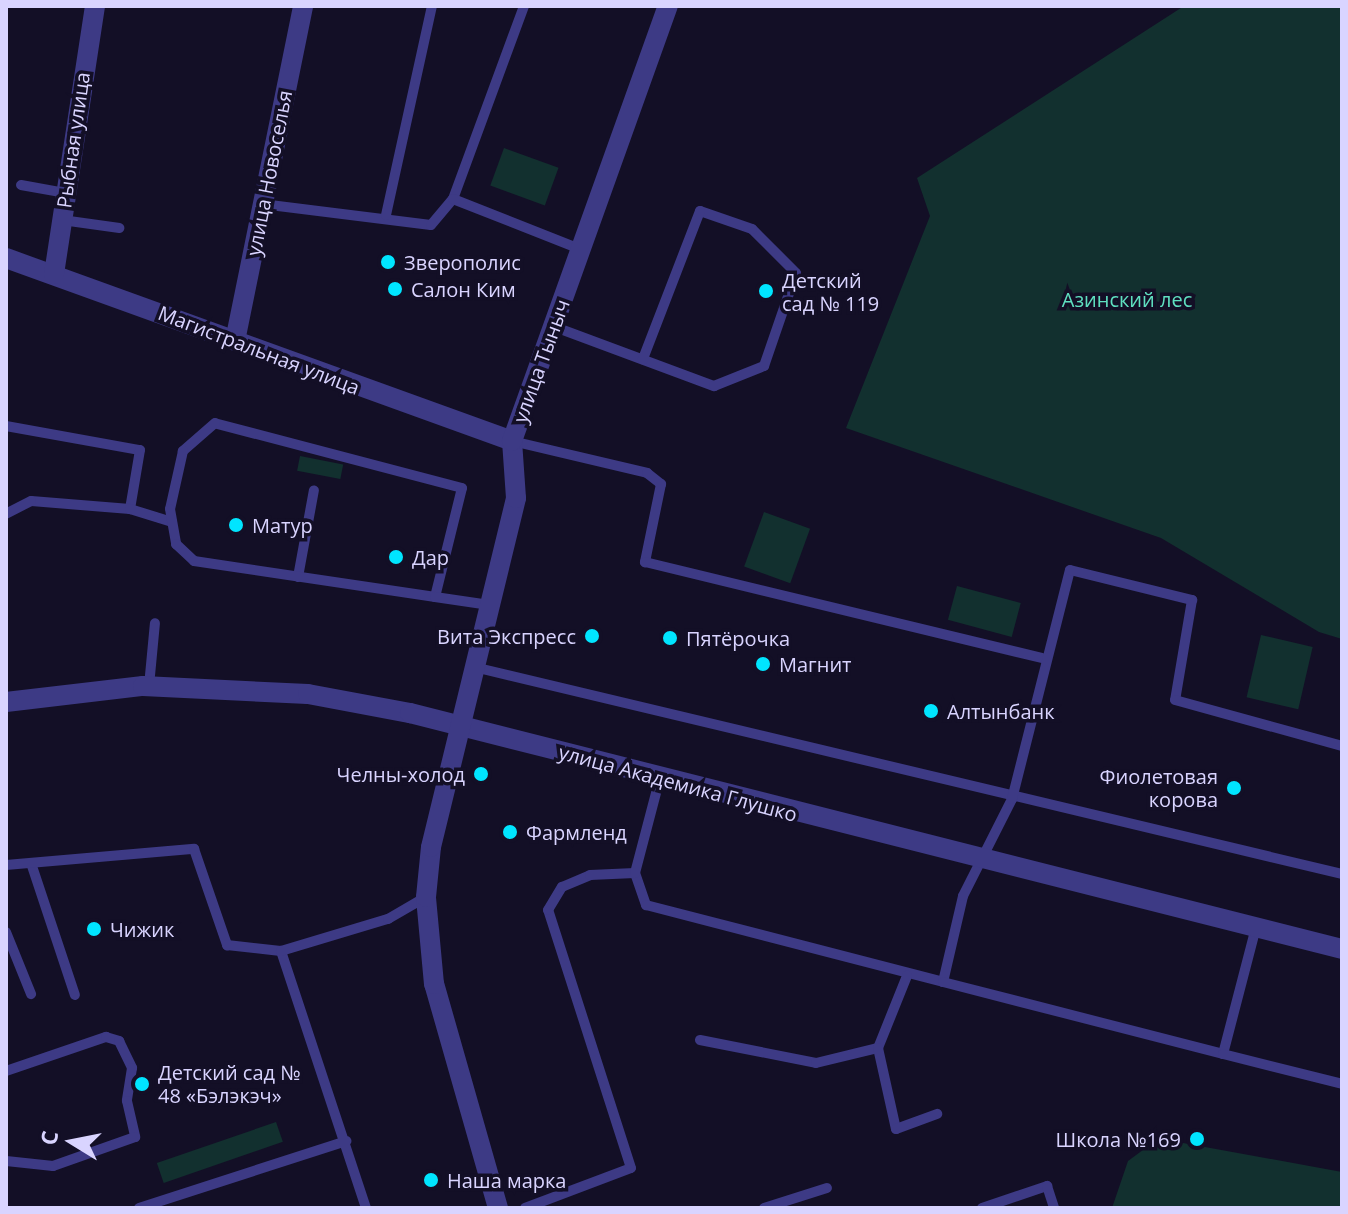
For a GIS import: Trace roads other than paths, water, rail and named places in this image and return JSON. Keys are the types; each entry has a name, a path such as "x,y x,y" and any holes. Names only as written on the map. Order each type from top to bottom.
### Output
{"street":[{"path":"80,6 88,35"},
{"name":"Рыбная улица","path":"54,274 88,35 95,6"},
{"name":"улица Новоселья","path":"235,341 303,6"},
{"name":"улица Тыныч","path":"498,1208 450,1055 426,897 460,726 516,498 512,441 668,6"},
{"name":"Магистральная улица","path":"6,258 512,441"},
{"name":"улица Академика Глушко","path":"6,702 149,686 308,694 460,726 986,863 1342,949"}],"lane":[{"path":"386,215 432,6"},
{"path":"262,204 386,215 431,225 453,199 524,6"},
{"path":"21,185 66,193"},
{"path":"453,199 580,249"},
{"path":"555,327 714,386 764,366 796,273 752,229 700,211 643,359"},
{"path":"62,220 119,228"},
{"path":"435,597 462,488 324,446 215,423 183,451 172,522 176,544 194,561 298,577 489,605"},
{"path":"6,426 140,450 130,509"},
{"path":"512,441 647,473 661,484 645,562 1042,658"},
{"path":"298,577 314,490"},
{"path":"6,514 31,501 130,509 172,522"},
{"path":"943,982 963,896 986,863 1012,799 1042,658 1070,570 1192,600 1175,700 1342,746"},
{"path":"149,686 155,623"},
{"path":"474,667 1012,799 1342,874"},
{"path":"660,778 635,873 646,905 907,976 943,982 1342,1084"},
{"path":"6,865 194,849 227,945 281,951 388,919 426,897"},
{"path":"31,863 75,995"},
{"path":"525,1208 631,1168 548,910 562,887 590,875 635,873"},
{"path":"1223,1054 1256,927"},
{"path":"6,932 31,994"},
{"path":"281,951 366,1208"},
{"path":"907,976 878,1048 896,1129 937,1114"},
{"path":"6,1071 106,1037 119,1041 132,1068 127,1101 135,1137 53,1166 6,1161"},
{"path":"700,1040 816,1063 878,1048"},
{"path":"139,1208 346,1141"},
{"path":"982,1208 1047,1186 1054,1208"},
{"path":"764,1208 827,1188"}],"place":[{"name":"Зверополис","path":"388,262"},
{"name":"Салон Ким","path":"395,289"},
{"name":"Детский сад № 119","path":"766,291"},
{"name":"Матур","path":"236,525"},
{"name":"Дар","path":"396,557"},
{"name":"Вита Экспресс","path":"592,636"},
{"name":"Пятёрочка","path":"670,638"},
{"name":"Магнит","path":"763,664"},
{"name":"Алтынбанк","path":"931,711"},
{"name":"Челны-холод","path":"481,774"},
{"name":"Фиолетовая корова","path":"1234,788"},
{"name":"Фармленд","path":"510,832"},
{"name":"Чижик","path":"94,929"},
{"name":"Детский сад № 48 «Бэлэкэч»","path":"142,1084"},
{"name":"Школа №169","path":"1197,1139"},
{"name":"Наша марка","path":"431,1180"}],"park label":[{"name":"Азинский лес","path":"1127,299"}]}
